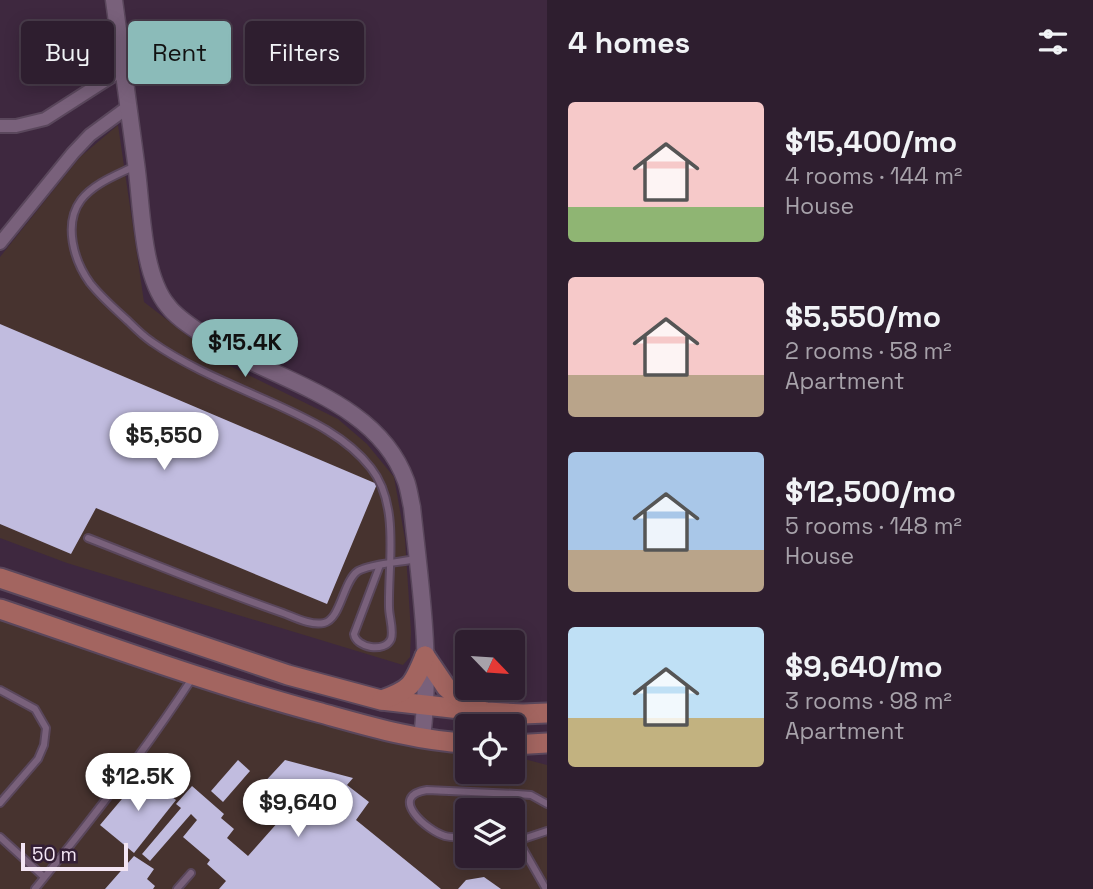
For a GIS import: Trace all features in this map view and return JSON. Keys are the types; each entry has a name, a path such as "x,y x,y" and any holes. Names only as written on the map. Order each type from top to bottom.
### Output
{"main road":[{"path":"0,578 288,676 381,700 487,712 547,713"},
{"path":"0,609 303,709 363,725 455,741"},
{"path":"381,700 407,689 414,682 425,656"},
{"path":"425,656 454,694 487,712"},
{"path":"525,745 547,744"}],"street":[{"path":"114,0 146,250 158,292 168,307 186,323 221,347 340,406 360,419 377,435 402,470 412,507 418,559 425,656 426,705 422,737"},
{"path":"0,126 16,127 45,119 123,69"},
{"path":"0,243 82,144 97,129 128,107"}],"lane":[{"path":"137,165 89,191 74,214 71,234 77,259 90,283 150,341 201,370 329,431 354,449 371,468 381,484 387,507 392,636 382,647 373,647 356,642 354,634 380,565"},
{"path":"88,538 265,607 316,623 325,623 332,619 357,571 418,559"},
{"path":"35,889 122,780 194,675"},
{"path":"0,690 36,709 46,728 38,759 0,803"},
{"path":"455,838 432,830 412,812 411,799 421,791 440,791 531,795 547,804"},
{"path":"525,836 547,831"},
{"path":"0,837 44,877"},
{"path":"525,855 546,889"},
{"path":"177,889 191,873"}],"shaded area":[{"path":"118,125 144,302 222,362 338,419 367,444 394,477 405,539 411,632 410,657 403,665 67,563 0,538 0,257 80,157"},
{"path":"0,617 455,740 455,784 525,784 525,759 547,765 547,889 0,889"}],"building":[{"path":"0,324 377,484 327,604 96,508 71,554 0,524"},
{"path":"238,760 250,771 223,802 211,791"},
{"path":"285,760 353,778 347,785 369,802 356,820 441,889 219,889 226,881 207,864 210,860 183,837 197,820 191,814 150,861 142,854 181,808 176,804 192,786 224,814 221,818 234,829 227,838 248,856 287,812 260,787"},
{"path":"143,774 176,800 134,853 100,825"},
{"path":"134,856 154,869 147,879 155,886 153,889 105,889"},
{"path":"484,877 501,889 458,889 466,880"}]}
